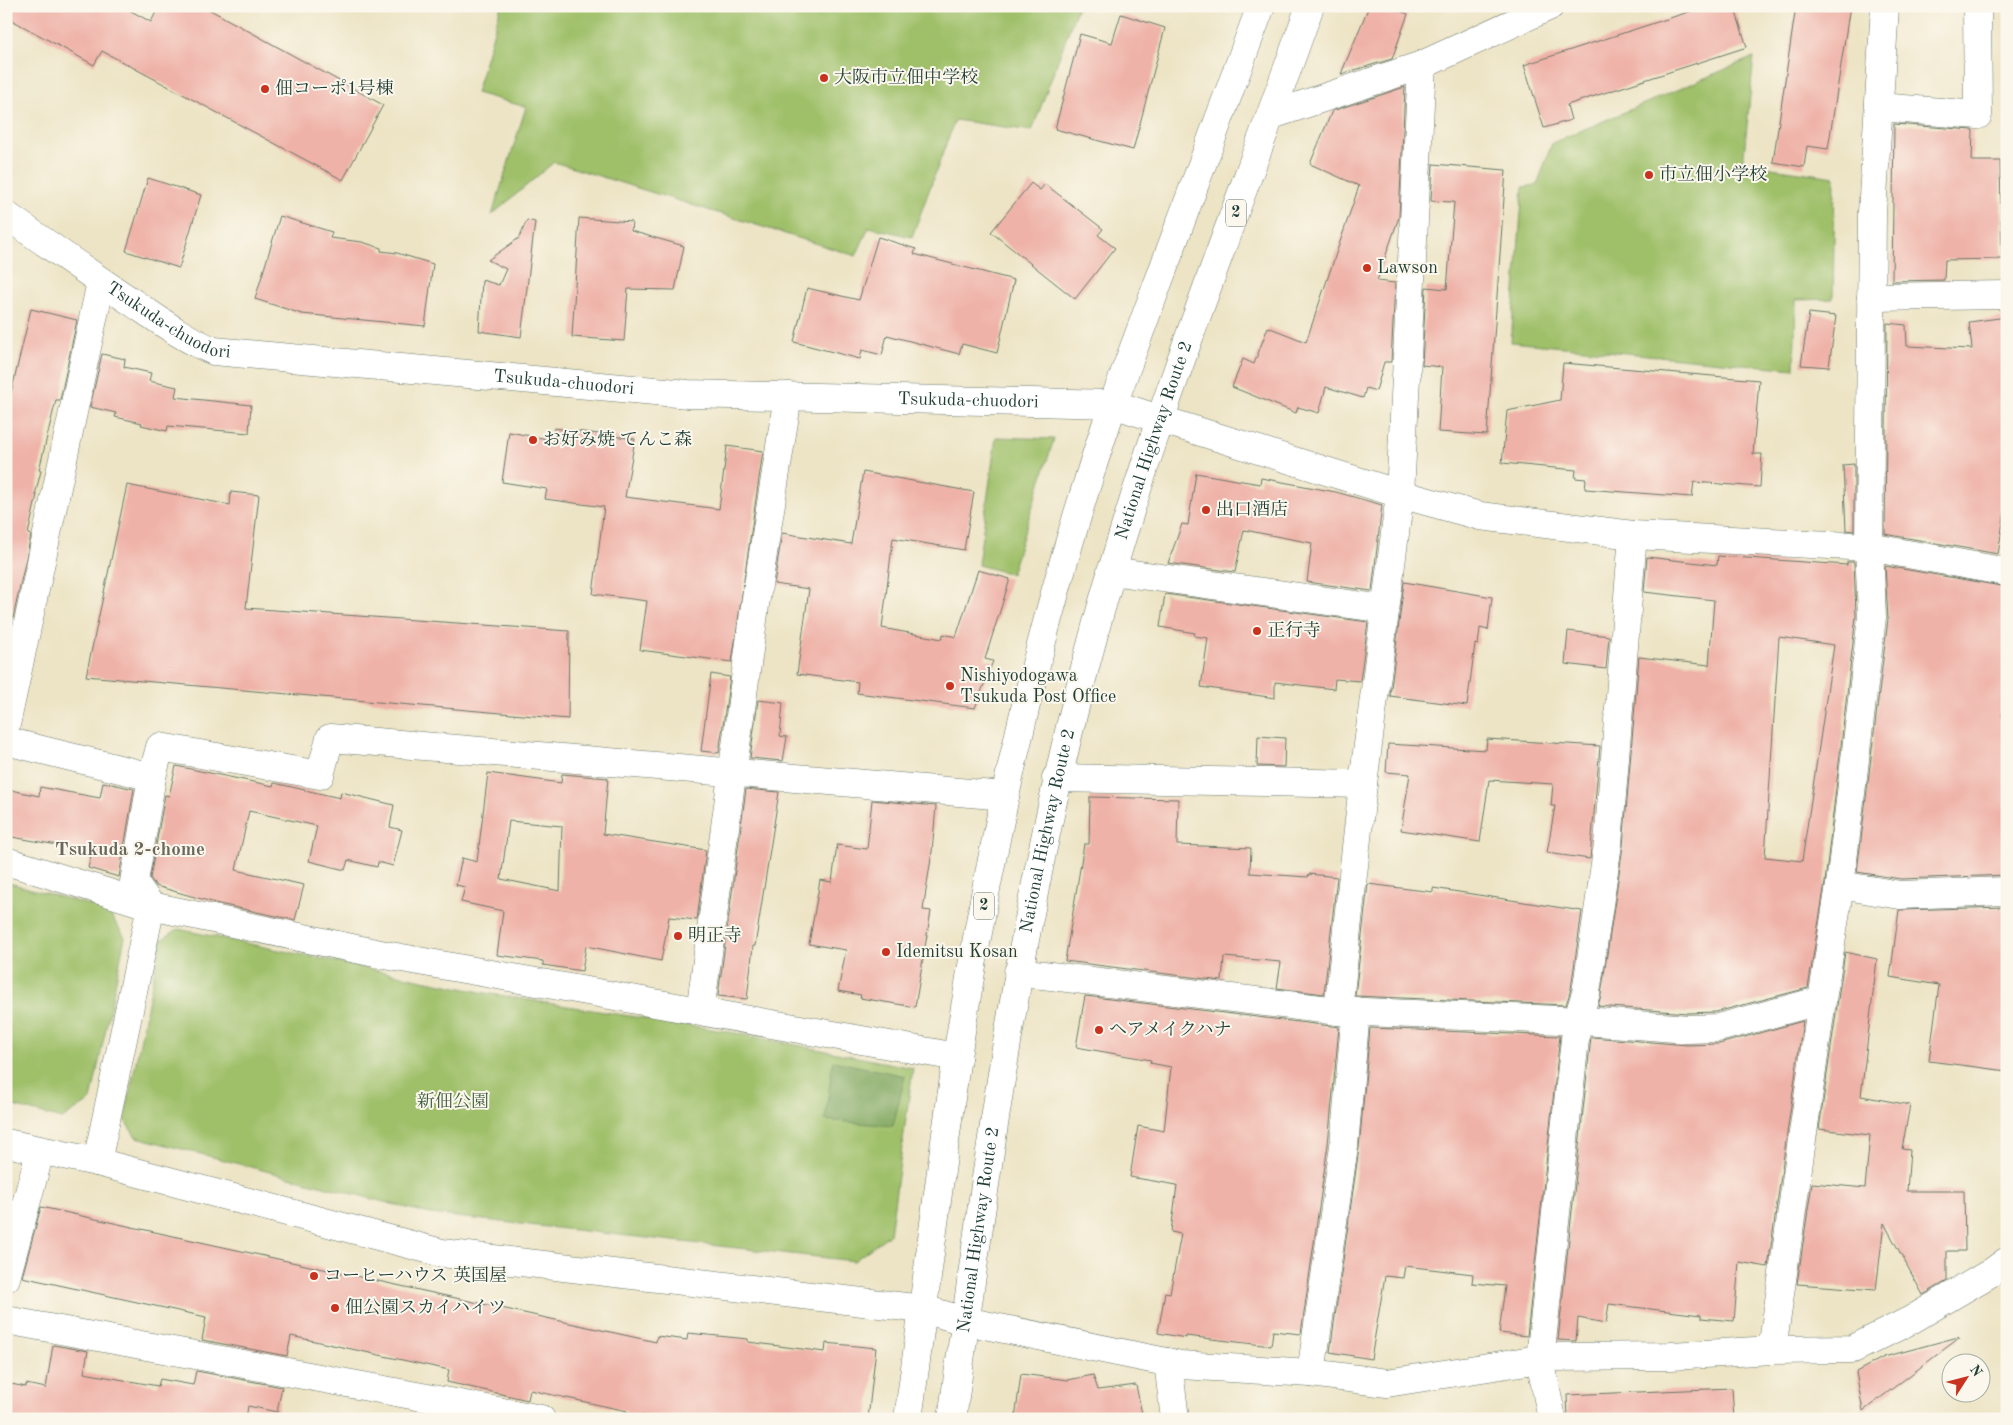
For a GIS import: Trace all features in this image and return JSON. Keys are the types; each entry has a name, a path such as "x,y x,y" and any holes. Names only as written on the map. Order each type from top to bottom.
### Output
{"main road":[{"name":"2","path":"908,1419 957,1057 978,934 1005,796 1027,703 1066,554 1113,404 1261,6"},
{"name":"National Highway Route 2","path":"952,1419 1018,972 1056,778 1111,572 1159,419 1272,116 1310,6"},
{"path":"1272,116 1422,65 1550,6"},
{"path":"1772,1350 1840,885 1872,617 1869,547 1872,213 1885,6"},
{"path":"1879,107 1978,115 1977,6"},
{"path":"1311,1373 1344,1146 1347,1011 1363,784 1400,494 1422,65"},
{"name":"Tsukuda-chuodori","path":"6,215 101,282 196,344 214,351 688,394 1113,404 1400,494 1480,516 1633,535 1869,547 2007,572"},
{"path":"6,725 101,282"},
{"path":"1871,298 2007,295"},
{"path":"700,1012 756,598 788,396"},
{"path":"1552,1419 1540,1359 1577,1021 1586,993 1608,844 1633,535"},
{"path":"1111,572 1386,609"},
{"path":"97,1162 151,906 134,882 152,777 160,747 320,775 330,738 1005,796"},
{"path":"6,741 152,777"},
{"path":"1056,778 1363,784"},
{"path":"6,861 151,906 385,955 957,1057"},
{"path":"1840,885 1900,895 2007,891"},
{"path":"1018,972 1347,1011 1577,1021 1688,1029 1718,1028 1822,1000"},
{"path":"6,1143 40,1152 97,1162 442,1253 923,1309 965,1321 1181,1365 1311,1373 1387,1383 1540,1359 1671,1356 1772,1350 1853,1349 1911,1320 2007,1261"},
{"path":"6,1278 40,1152"},
{"path":"6,1320 541,1419"},
{"path":"1168,1362 1175,1419"}],"green space":[{"name":"大阪市立佃中学校","path":"501,6 1078,6 1032,131 955,120 912,237 869,227 856,256 554,162 492,215 526,107 476,93"},
{"path":"1754,57 1743,164 1835,177 1833,299 1796,300 1794,369 1511,342 1523,187 1537,185 1552,143"},
{"path":"996,437 1054,439 1011,574 978,565"},
{"path":"6,882 107,910 125,937 91,1100 62,1119 6,1104"},
{"name":"新佃公園","path":"178,929 485,993 730,1032 913,1068 890,1234 854,1261 430,1214 136,1137 124,1120 161,940"},
{"path":"833,1061 905,1076 893,1126 825,1120"}],"building":[{"name":"佃コーポ1号棟","path":"6,6 122,6 151,22 159,6 203,6 383,105 343,180 102,51 94,65 6,17"},
{"path":"1369,6 1386,6 1408,14 1392,59 1341,74"},
{"path":"1707,6 1734,6 1747,47 1567,105 1571,120 1544,128 1524,65"},
{"path":"1796,6 1850,6 1828,149 1807,146 1804,167 1773,162"},
{"path":"1121,14 1165,28 1133,150 1055,129 1080,34 1112,43"},
{"path":"1405,87 1399,217 1377,281 1395,283 1391,362 1384,362 1376,391 1366,388 1363,398 1326,387 1319,413 1298,407 1296,413 1232,387 1243,359 1254,364 1268,327 1306,342 1359,186 1310,164 1332,111"},
{"path":"1894,124 1973,130 1972,161 2000,161 2002,259 1945,260 1944,280 1892,281"},
{"path":"1433,164 1506,170 1487,435 1438,432 1442,367 1422,365 1426,287 1447,289 1454,202 1431,201"},
{"path":"148,178 201,195 179,268 126,251"},
{"path":"1031,183 1040,190 1045,184 1103,229 1098,235 1115,248 1075,299 991,232"},
{"path":"280,216 332,232 330,238 362,242 381,248 381,251 397,253 433,264 425,326 302,314 255,299"},
{"path":"579,218 632,222 631,231 684,246 675,290 628,289 624,341 572,337"},
{"path":"527,220 535,222 521,337 479,331 482,280 499,285 506,269 488,260 519,238"},
{"path":"878,237 916,249 914,254 1014,280 997,353 962,344 959,354 887,335 882,355 862,350 860,359 794,342 807,288 859,300"},
{"path":"31,309 77,320 60,400 56,400 39,470 41,471 35,495 37,495 28,534 31,535 13,618 6,617 6,414"},
{"path":"1809,313 1836,316 1829,367 1801,365"},
{"path":"2007,317 2007,498 1998,554 1885,534 1887,323 1906,325 1907,346 1972,349 1969,322"},
{"path":"102,354 125,359 124,367 151,373 149,381 177,387 175,397 251,405 249,433 168,426 167,431 115,417 116,413 90,407"},
{"path":"1563,363 1759,380 1753,454 1762,454 1760,487 1694,482 1692,497 1585,489 1586,479 1575,478 1576,470 1502,463 1507,411 1560,400"},
{"path":"554,428 635,439 625,497 719,509 727,446 763,451 732,662 640,650 647,601 593,594 604,507 545,499 547,489 502,482 509,432 553,440"},
{"path":"1854,464 1854,531 1846,530 1843,465"},
{"path":"863,472 974,492 964,550 893,538 882,628 942,639 943,634 956,637 978,570 1010,579 985,659 993,661 975,708 857,693 858,682 797,674 809,589 774,584 782,533 851,544"},
{"path":"1196,473 1260,484 1261,478 1336,492 1382,505 1372,591 1307,582 1312,543 1244,530 1235,572 1168,563 1182,524 1188,525"},
{"path":"127,485 230,505 231,492 259,495 246,608 569,631 568,719 86,676"},
{"path":"1718,556 1847,565 1847,562 1854,562 1856,616 1825,883 1808,988 1716,1012 1688,1013 1598,1006 1623,846 1639,657 1709,665 1714,600 1644,592 1647,557 1717,565","holes":["1779,637 1834,645 1802,861 1765,857"]},
{"path":"1885,566 2007,587 2007,686 2002,717 2007,718 2007,875 1901,879 1857,872 1888,619"},
{"path":"1404,582 1492,597 1488,630 1480,628 1478,645 1475,644 1467,706 1390,696"},
{"path":"1165,594 1368,622 1360,681 1335,679 1334,689 1275,682 1275,698 1201,687 1208,638 1194,636 1195,633 1160,627"},
{"path":"1568,631 1609,636 1606,669 1565,664"},
{"path":"711,674 730,677 719,753 701,751"},
{"path":"758,700 783,703 780,736 787,737 783,761 750,758"},
{"path":"1258,736 1285,738 1284,767 1257,766"},
{"path":"1487,739 1600,746 1590,859 1547,853 1555,806 1551,806 1553,784 1489,780 1480,842 1401,830 1410,774 1386,772 1388,744 1486,750"},
{"path":"176,766 273,786 274,783 340,798 341,792 394,805 390,827 402,830 393,866 378,862 377,867 348,860 345,870 309,861 317,826 249,811 236,870 304,885 295,920 219,904 156,886 150,878 165,795 169,796"},
{"path":"488,773 561,783 562,774 608,778 603,834 706,850 697,920 669,917 661,961 586,946 582,971 543,965 543,961 497,955 503,911 461,902 465,887 456,885 462,858 477,862","holes":["509,821 562,826 560,891 501,879"]},
{"path":"103,782 134,789 119,877 88,868 92,851 6,836 6,789 39,796 40,787 100,798"},
{"path":"746,789 779,792 755,946 753,946 747,999 718,996"},
{"path":"1090,797 1178,799 1177,845 1251,848 1250,873 1308,877 1309,874 1337,877 1324,994 1277,988 1281,962 1224,957 1222,981 1065,961 1084,844 1089,844"},
{"path":"872,800 936,806 932,852 923,910 931,911 915,1007 860,998 861,995 838,991 846,950 809,944 820,880 832,882 837,845 867,849"},
{"path":"1368,884 1433,892 1433,888 1582,911 1571,989 1566,1005 1355,996"},
{"path":"2007,907 2007,1071 1929,1061 1939,985 1890,977 1899,910"},
{"path":"1845,952 1877,959 1861,1096 1910,1105 1902,1149 1910,1150 1907,1191 1964,1191 1965,1251 1947,1251 1947,1281 1923,1295 1884,1223 1876,1290 1797,1284 1812,1183 1865,1188 1870,1135 1819,1129"},
{"path":"1085,996 1339,1027 1328,1144 1301,1334 1273,1331 1271,1346 1186,1336 1186,1338 1158,1333 1165,1292 1170,1293 1181,1234 1171,1232 1177,1185 1130,1177 1138,1126 1164,1131 1171,1067 1150,1063 1151,1060 1076,1047"},
{"path":"1803,1021 1768,1267 1739,1262 1734,1321 1609,1304 1606,1323 1578,1318 1576,1341 1558,1340 1591,1037 1687,1045 1719,1044"},
{"path":"1370,1028 1560,1036 1527,1336 1499,1333 1505,1286 1472,1283 1473,1274 1405,1266 1403,1278 1385,1276 1371,1359 1330,1352 1359,1148"},
{"name":"佃公園スカイハイツ","path":"41,1207 656,1342 657,1336 687,1340 688,1333 748,1339 748,1342 825,1352 826,1343 876,1348 868,1419 667,1419 626,1413 627,1411 530,1390 528,1400 447,1382 449,1370 291,1336 287,1356 202,1340 206,1317 22,1277"},
{"path":"1959,1338 1863,1411 1856,1372 1884,1357"},
{"path":"53,1345 88,1351 84,1373 158,1386 160,1379 193,1385 196,1371 282,1387 277,1412 248,1406 246,1419 6,1419 6,1383 46,1388"},
{"path":"1021,1374 1068,1380 1093,1375 1098,1390 1136,1385 1143,1419 1015,1419"},
{"path":"1732,1388 1734,1419 1568,1419 1567,1395"}],"place":[{"name":"大阪市立佃中学校","path":"824,78"},
{"name":"佃コーポ1号棟","path":"265,89"},
{"name":"市立佃小学校","path":"1649,175"},
{"name":"Lawson","path":"1367,268"},
{"name":"お好み焼 てんこ森","path":"533,440"},
{"name":"出口酒店","path":"1206,510"},
{"name":"正行寺","path":"1257,631"},
{"name":"Nishiyodogawa Tsukuda Post Office","path":"950,686"},
{"name":"明正寺","path":"678,936"},
{"name":"Idemitsu Kosan","path":"886,952"},
{"name":"ヘアメイクハナ","path":"1099,1030"},
{"name":"コーヒーハウス 英国屋","path":"314,1276"},
{"name":"佃公園スカイハイツ","path":"335,1308"}],"district":[{"name":"Tsukuda 2-chome","path":"130,850"}]}
